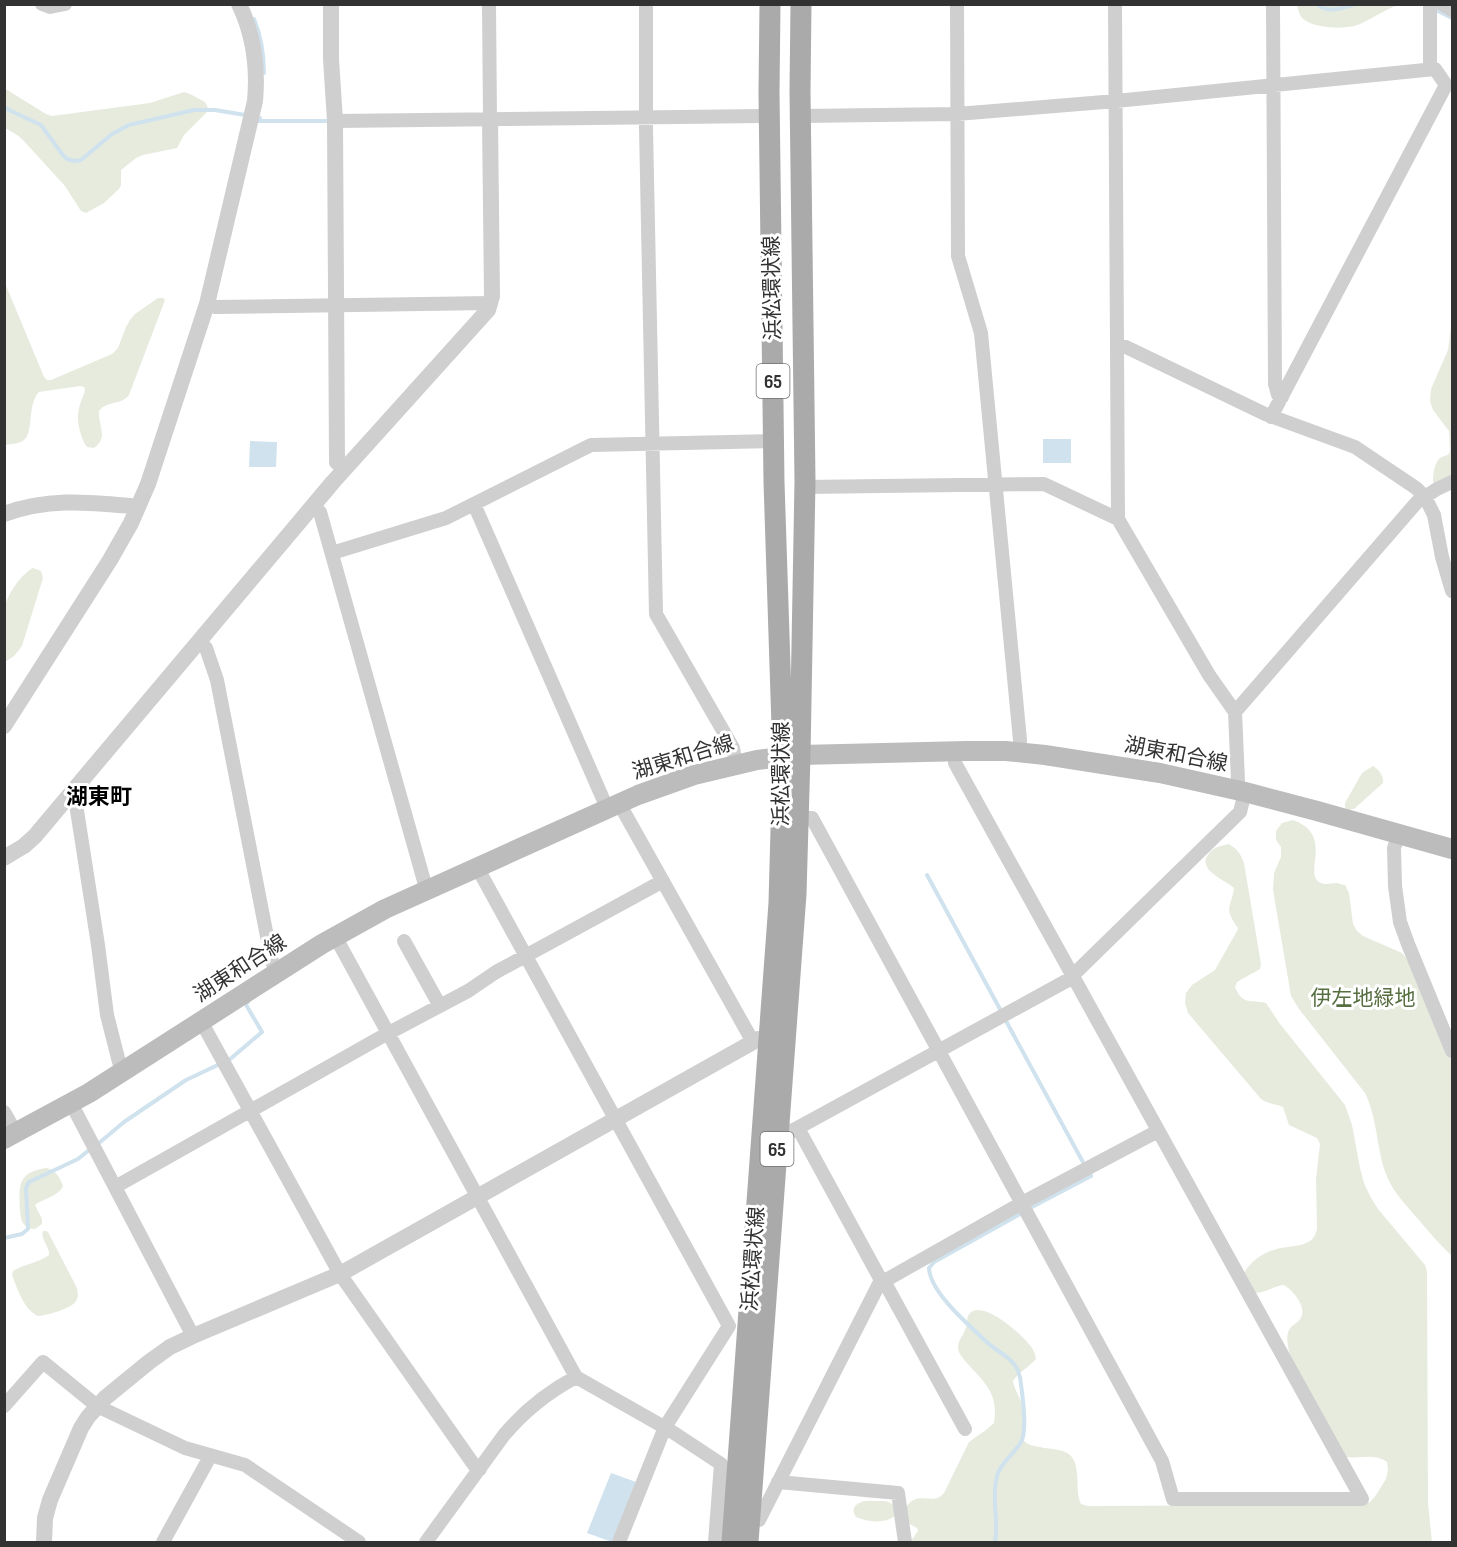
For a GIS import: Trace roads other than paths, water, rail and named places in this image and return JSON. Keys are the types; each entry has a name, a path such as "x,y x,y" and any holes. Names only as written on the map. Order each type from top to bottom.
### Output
{"main road":[{"name":"浜松環状線","path":"748,1542 734,1518 788,1129 798,818 791,756 774,441 770,4"},
{"name":"浜松環状線","path":"732,1542 761,1041 778,903 791,756 805,487 800,116 801,4"},
{"name":"湖東和合線","path":"10,1136 124,1071 335,936 369,917 614,805 675,782 736,765 791,756 986,750 1019,752 1145,771 1240,791 1452,849"}],"street":[{"path":"42,4 50,7 65,4"},
{"path":"4,726 110,560 137,509 153,470 207,304 255,101 254,53 249,30 239,4"},
{"path":"331,4 337,462 345,468"},
{"path":"4,858 30,842 345,468 488,310 491,303 489,4"},
{"path":"646,4 646,118 656,614 733,748 736,765"},
{"path":"957,4 958,256 981,333 1020,740 1019,752"},
{"path":"964,1429 883,1281 788,1129 939,1052 1068,980 1240,812 1235,712 1209,675 1118,519 1115,4"},
{"path":"1273,4 1275,384 1278,395 1282,397"},
{"path":"1430,4 1430,69"},
{"path":"1442,4 1452,10"},
{"path":"800,116 957,114 1116,101 1435,69 1446,85 1271,417"},
{"path":"334,121 770,116"},
{"path":"207,304 216,307 491,303"},
{"path":"1117,347 1126,346 1271,417 1354,447 1416,488 1425,497 1434,515 1442,557 1452,591"},
{"path":"332,553 446,518 591,446 774,441"},
{"path":"1235,712 1418,502 1452,482"},
{"path":"805,487 1044,484 1118,519"},
{"path":"4,514 33,506 62,502 131,506 137,509"},
{"path":"44,1542 45,1518 50,1500 81,1428 97,1406 159,1354 193,1336 340,1274 761,1041 663,881 624,812 614,805 474,504"},
{"path":"313,506 320,512 428,889"},
{"path":"199,641 207,648 217,680 272,962 278,972"},
{"path":"798,818 812,818 1162,1461 1173,1499 1362,1499 955,763 955,751"},
{"path":"68,797 75,804 107,1015 119,1062 124,1071"},
{"path":"1399,834 1394,848 1395,886 1401,922 1452,1051"},
{"path":"477,867 729,1326 665,1427 619,1542"},
{"path":"115,1187 388,1033 468,991 496,972 663,881"},
{"path":"335,936 576,1377 665,1427 721,1464 734,1518"},
{"path":"404,941 440,1006"},
{"path":"201,1021 340,1274 474,1465 480,1469"},
{"path":"71,1103 193,1336"},
{"path":"4,1112 10,1136"},
{"path":"734,1518 759,1520 879,1284 1022,1203 1158,1131"},
{"path":"4,1406 43,1362 97,1406 177,1445 252,1469 359,1542"},
{"path":"426,1542 504,1435 530,1408 576,1377"},
{"path":"163,1542 207,1462 208,1455"},
{"path":"778,1482 898,1493 905,1542"},
{"path":"716,1542 734,1518"}],"water":[{"path":"1043,439 1071,439 1071,463 1043,463"},
{"path":"250,441 277,442 276,467 249,467"},
{"path":"611,1473 636,1482 612,1542 587,1533"}],"waterway":[{"path":"1317,4 1326,9 1355,4"},
{"path":"1434,9 1452,18"},
{"path":"254,19 262,45 264,73"},
{"path":"4,107 41,125 62,154 74,161 81,160 112,134 129,125 194,110 215,110 245,115"},
{"path":"260,118 259,121 328,121"},
{"path":"927,875 1001,1011"},
{"path":"229,1060 262,1032 245,1003 248,1002"},
{"path":"1006,1021 1084,1164"},
{"path":"99,1143 124,1122 186,1080 220,1064"},
{"path":"4,1238 22,1234 28,1229 26,1188 29,1182 78,1159 89,1150"},
{"path":"1032,1207 1091,1176 1090,1174"},
{"path":"995,1542 997,1475 1018,1447 1023,1436 1024,1411 1020,1377 1012,1362 989,1344 944,1299 931,1278 929,1268 934,1262 1020,1214"}],"district":[{"name":"湖東町","path":"99,796"}],"park label":[{"name":"伊左地緑地","path":"1363,998"}]}
